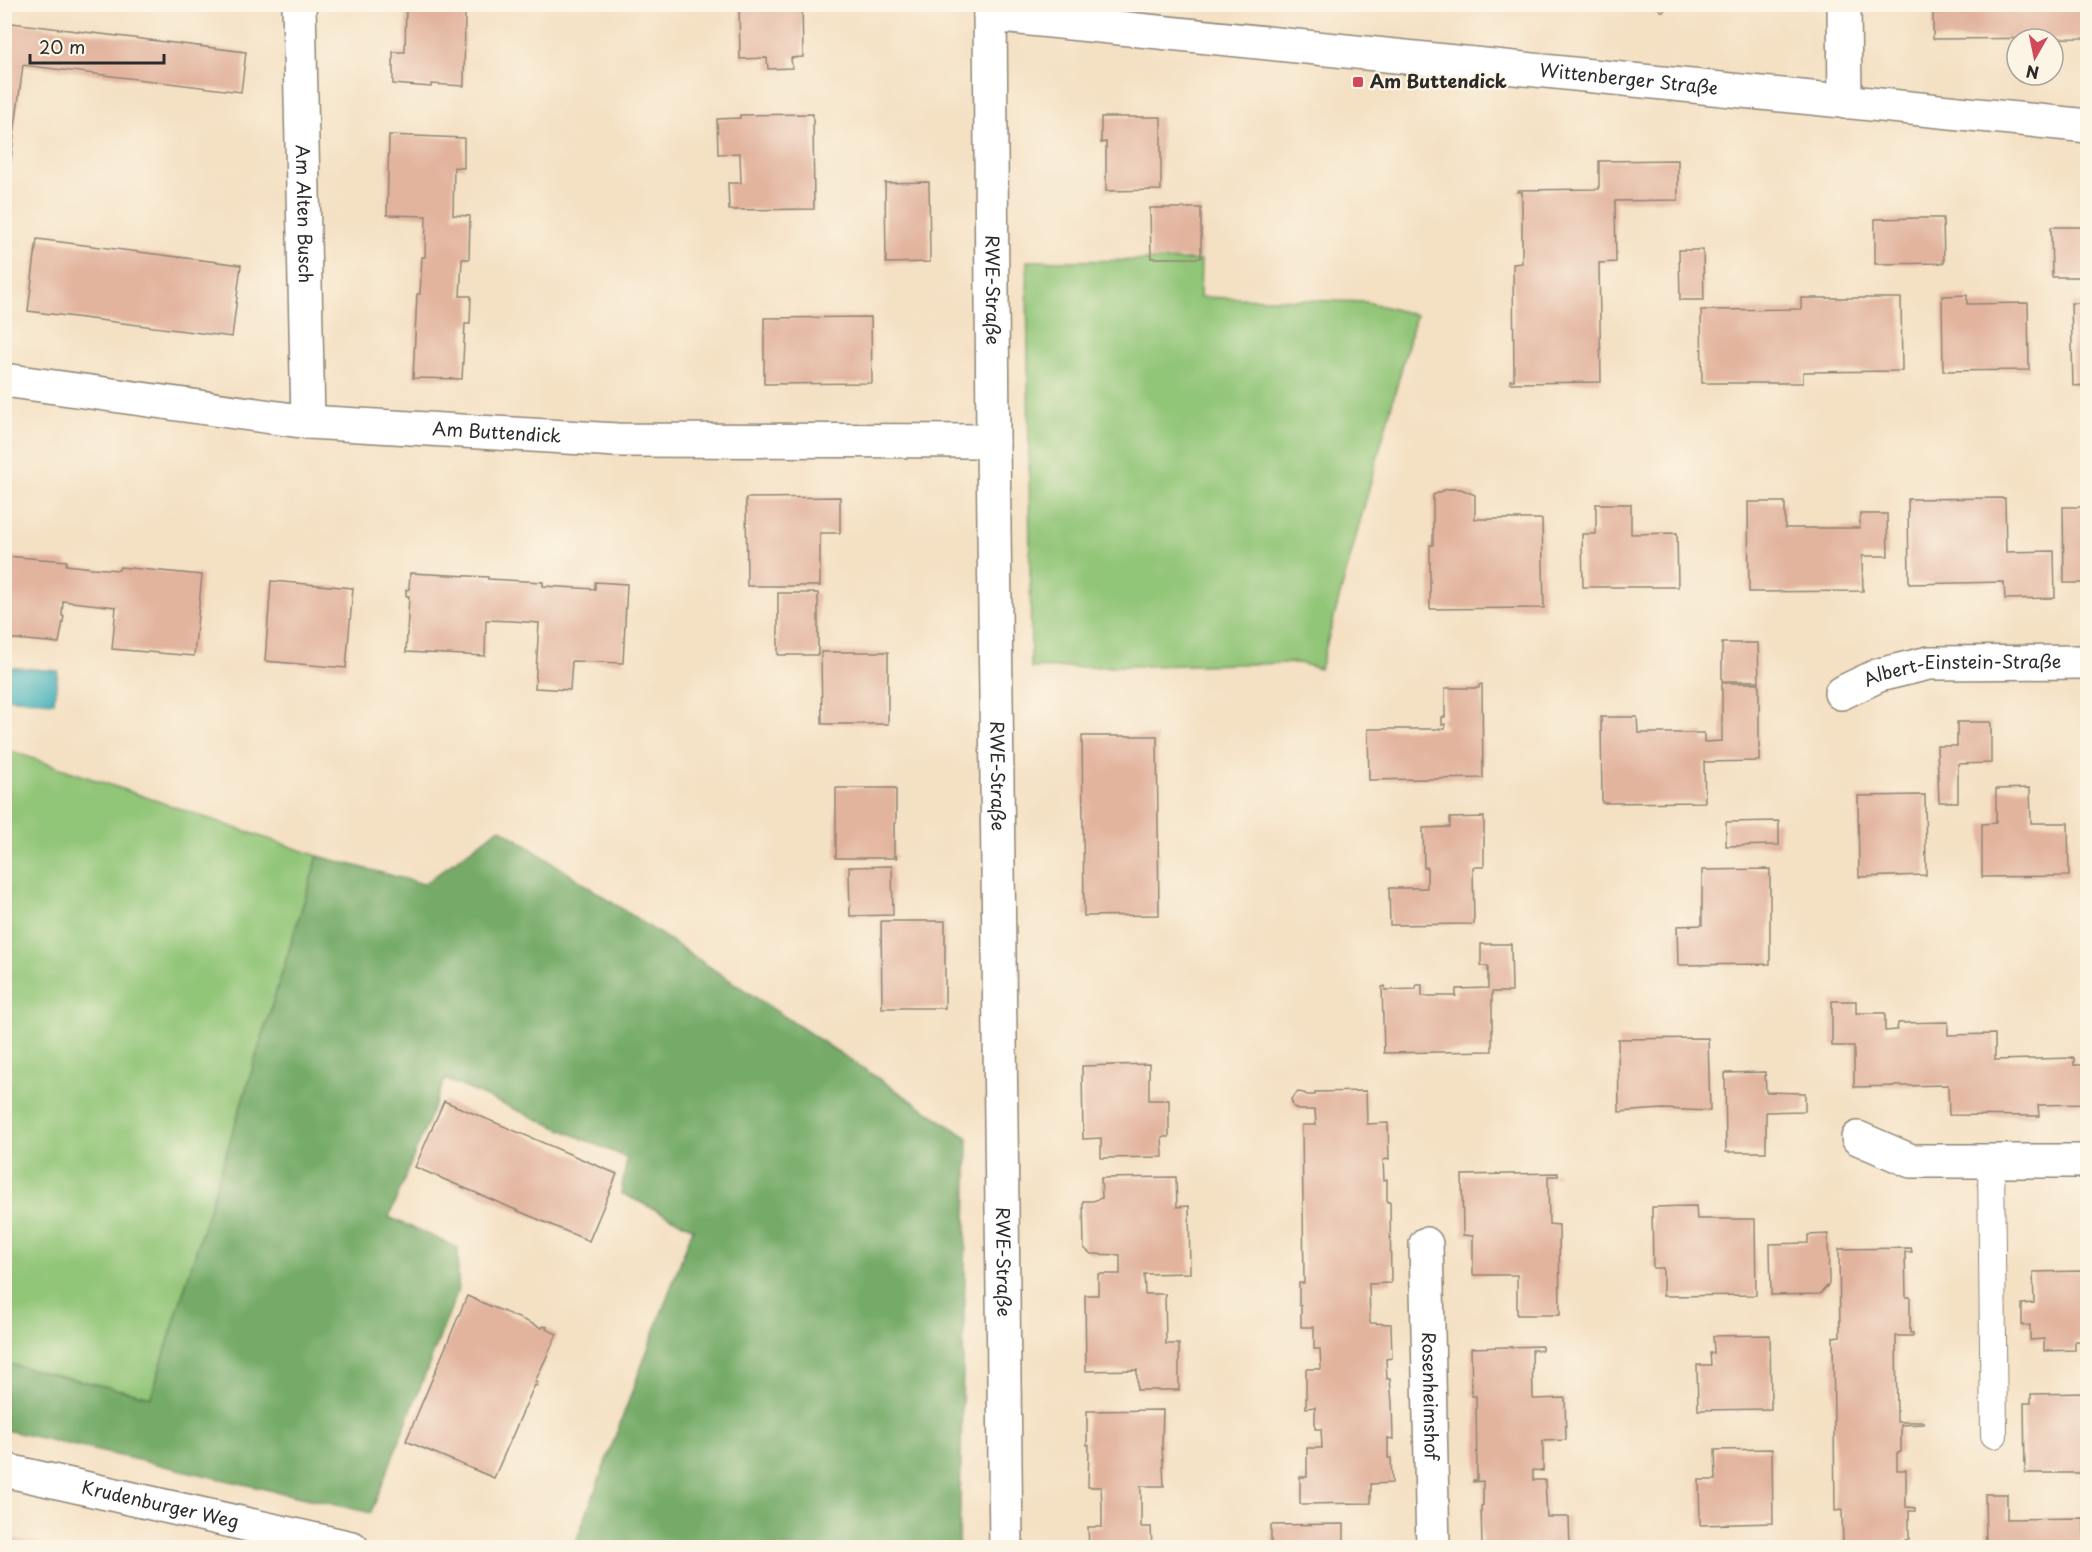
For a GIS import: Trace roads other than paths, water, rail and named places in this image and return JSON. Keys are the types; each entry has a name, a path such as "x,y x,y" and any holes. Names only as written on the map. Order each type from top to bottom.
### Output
{"street":[{"name":"Am Alten Busch","path":"299,4 308,422"},
{"path":"1844,4 1845,102"},
{"name":"Wittenberger Straße","path":"990,10 2088,126"},
{"name":"RWE-Straße","path":"990,10 1006,1548"},
{"name":"Am Buttendick","path":"4,380 308,422 617,440 993,441"},
{"name":"Albert-Einstein-Straße","path":"1840,693 1879,675 1929,663 2088,662"},
{"path":"1858,1138 1911,1161 2088,1161"},
{"name":"Rosenheimshof","path":"1426,1244 1433,1548"},
{"name":"Krudenburger Weg","path":"4,1470 352,1548"}],"lane":[{"path":"1991,1162 1994,1435"}],"water":[{"path":"4,667 58,671 54,702 5,698"}],"place":[{"name":"Am Buttendick","path":"1358,82"}]}
